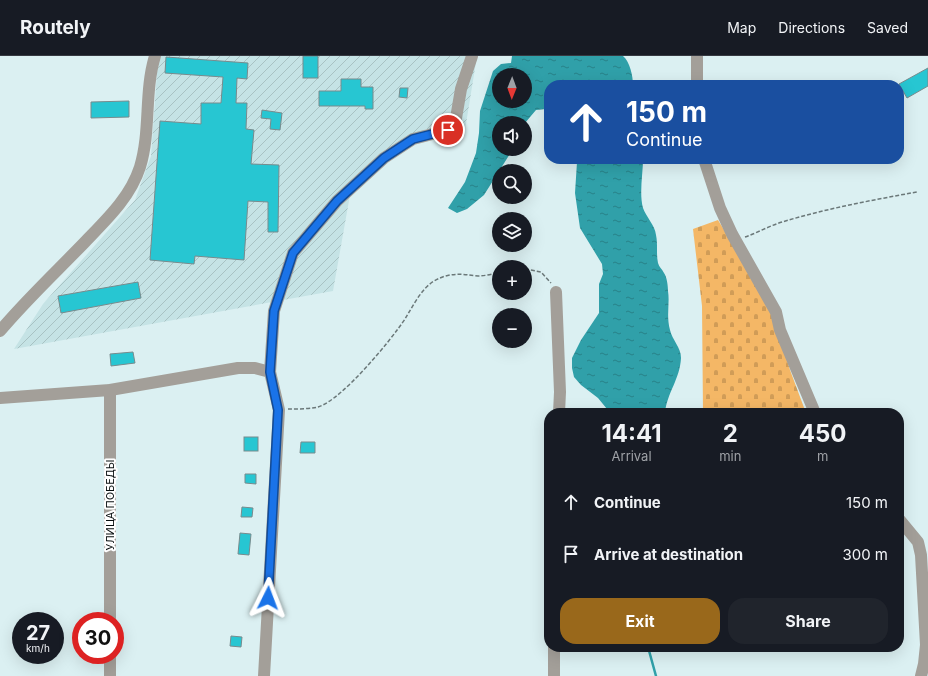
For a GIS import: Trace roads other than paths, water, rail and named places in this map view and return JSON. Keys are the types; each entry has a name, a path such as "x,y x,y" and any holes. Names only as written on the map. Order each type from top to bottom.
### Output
{"street":[{"path":"0,331 112,215 129,191 140,169 144,150 150,80 155,56"},
{"path":"264,676 278,410 270,372 274,311 293,253 337,201 384,158 413,139 452,128 455,124 461,89 472,56"},
{"path":"696,80 697,56"},
{"path":"706,164 720,208 735,239 776,312 780,330 813,408"},
{"path":"556,292 560,408"},
{"path":"0,398 110,390 238,368 255,368 270,372"},
{"name":"УЛИЦА ПОБЕДЫ","path":"110,390 110,612"},
{"path":"904,525 918,542 921,555 926,645 921,676"},
{"path":"554,652 554,676"},
{"path":"110,664 110,676"}],"water":[{"path":"512,56 623,56 631,69 632,80 544,80 544,109 536,110 531,116 492,116 492,156 509,156 504,164 492,164 492,182 484,195 467,209 457,213 448,208 465,182 476,153 480,111 492,74 492,108 532,108 532,68 496,68 501,64 511,63"},
{"path":"577,164 643,164 641,190 643,208 652,224 657,238 658,263 667,279 668,284 669,325 671,334 681,354 680,366 666,408 606,408 598,398 581,385 574,377 572,358 581,340 599,313 599,284 603,274 602,264 580,228 575,193"}],"waterway":[{"path":"649,652 656,676"}]}
